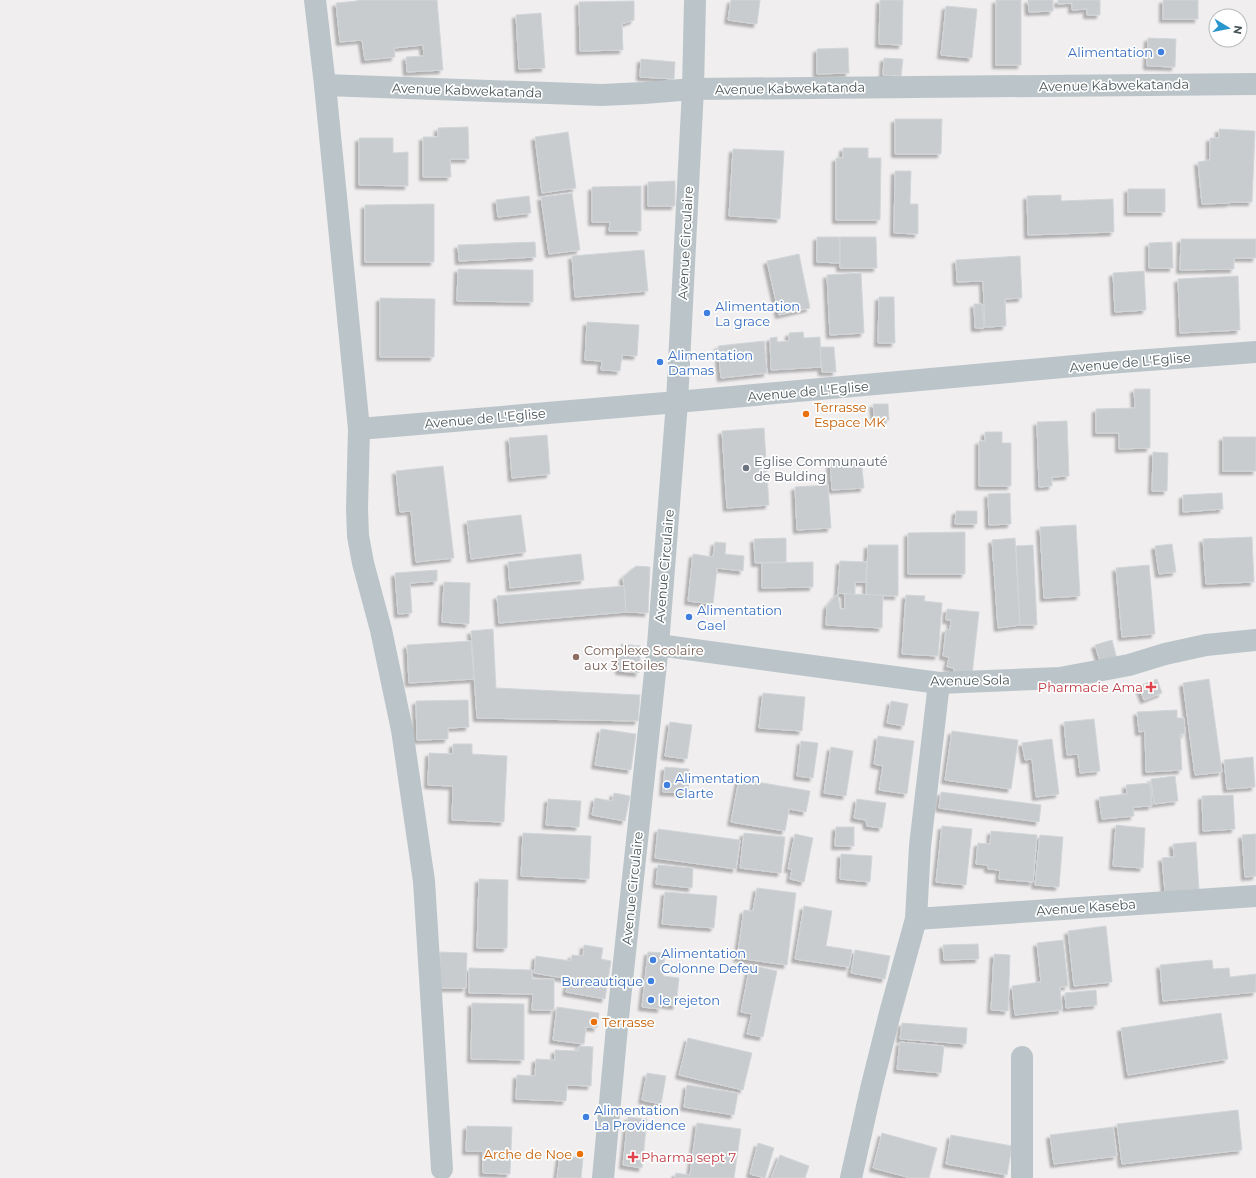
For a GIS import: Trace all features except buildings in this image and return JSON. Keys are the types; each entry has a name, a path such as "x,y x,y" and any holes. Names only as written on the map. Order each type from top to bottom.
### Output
{"street":[{"path":"315,0 325,85 359,429 357,508 358,536 363,563 381,630 402,730 424,881 442,1169"},
{"name":"Avenue Circulaire","path":"603,1178 617,1027 658,645 677,402 693,90 695,0"},
{"name":"Avenue Kabwekatanda","path":"325,85 644,94 693,90 1256,84"},
{"name":"Avenue de L'Eglise","path":"359,429 1108,363 1256,352"},
{"name":"Avenue Sola","path":"658,645 939,683 1060,678 1129,665 1165,654 1206,645 1256,640"},
{"path":"851,1178 890,1013 916,919 920,846 939,683"},
{"name":"Avenue Kaseba","path":"916,919 1256,896"},
{"path":"1022,1057 1022,1178"}],"place":[{"name":"Alimentation","path":"1161,52"},
{"name":"Alimentation La grace","path":"707,313"},
{"name":"Alimentation Damas","path":"660,362"},
{"name":"Terrasse Espace MK","path":"806,414"},
{"name":"Eglise Communauté de Bulding","path":"746,468"},
{"name":"Alimentation Gael","path":"689,617"},
{"name":"Complexe Scolaire aux 3 Etoiles","path":"576,657"},
{"name":"Pharmacie Ama","path":"1151,687"},
{"name":"Alimentation Clarte","path":"667,785"},
{"name":"Alimentation Colonne Defeu","path":"653,960"},
{"name":"Bureautique","path":"651,981"},
{"name":"le rejeton","path":"651,1000"},
{"name":"Terrasse","path":"594,1022"},
{"name":"Alimentation La Providence","path":"586,1117"},
{"name":"Arche de Noe","path":"580,1154"},
{"name":"Pharma sept 7","path":"633,1157"}]}
